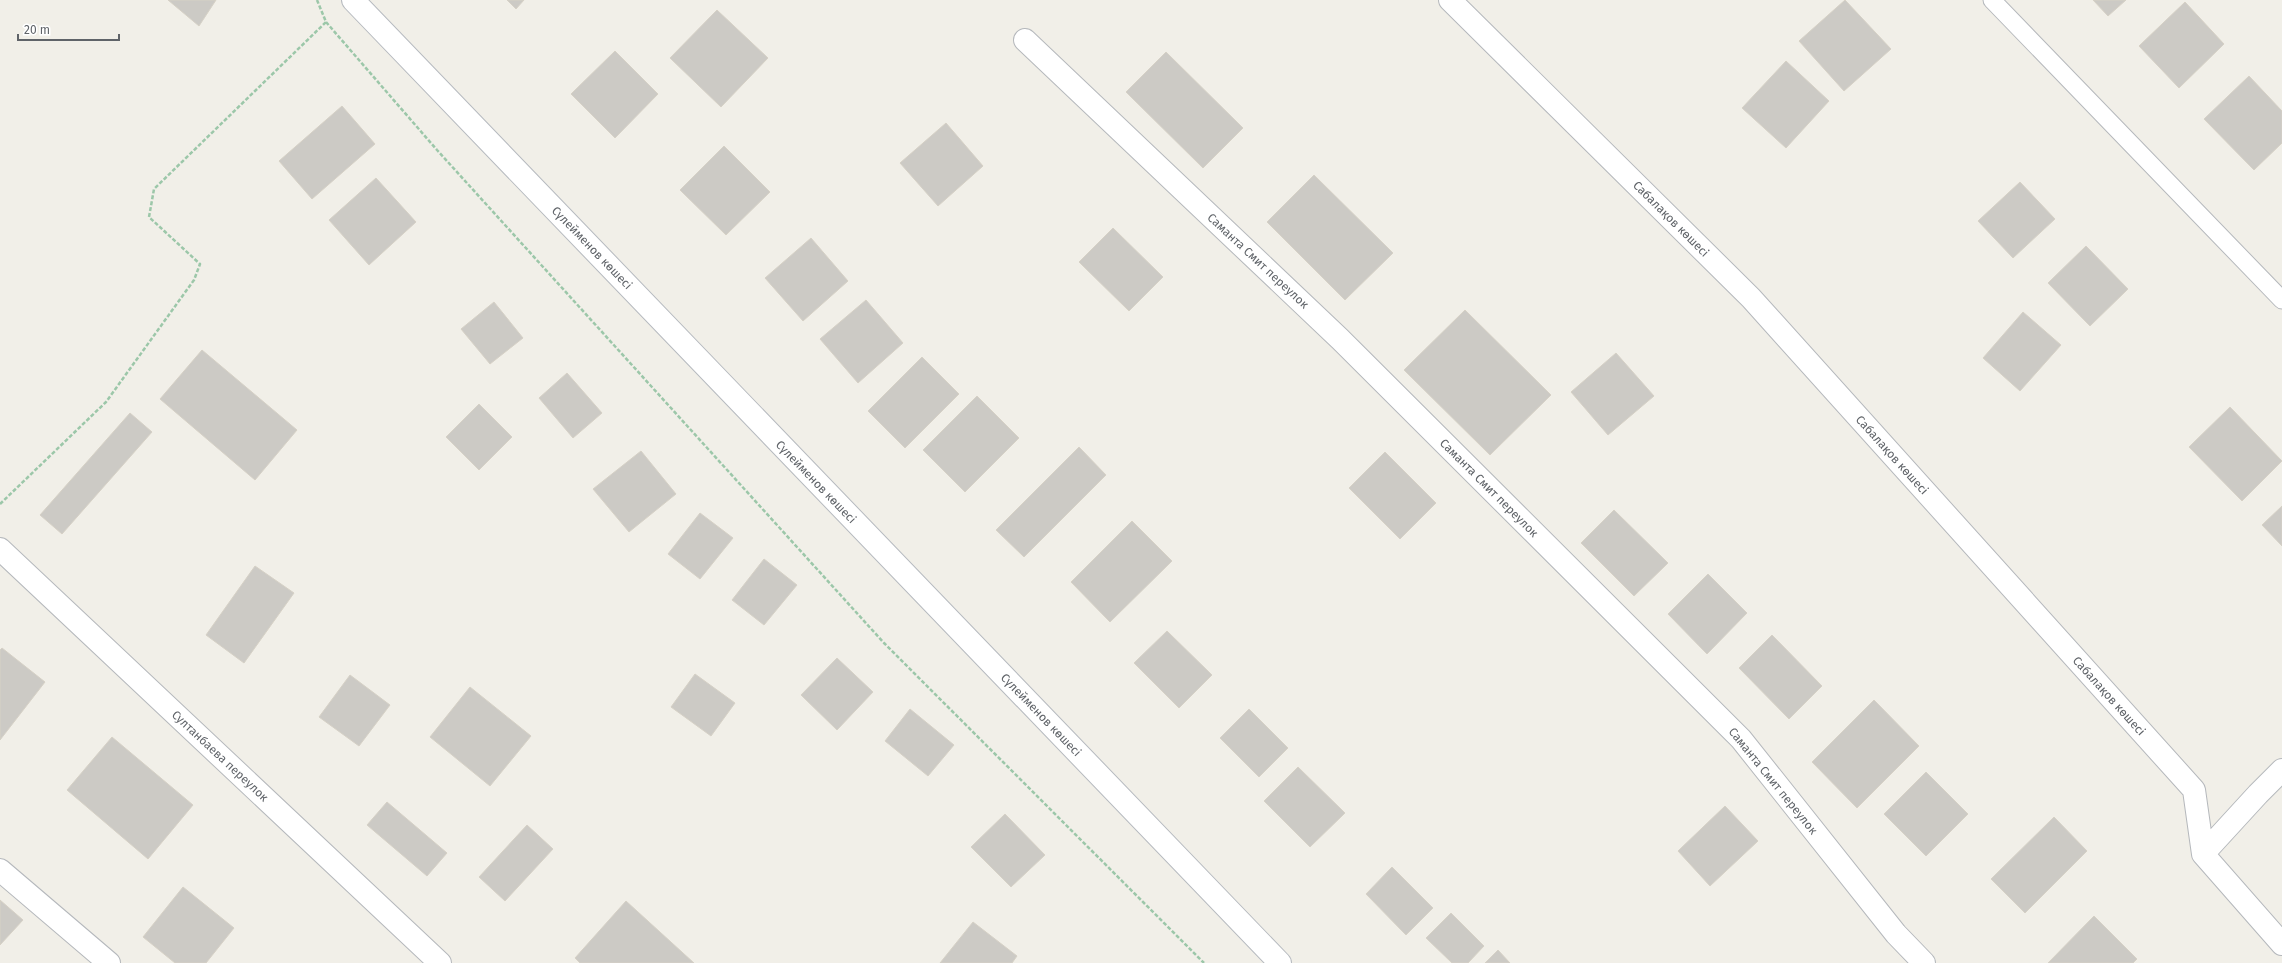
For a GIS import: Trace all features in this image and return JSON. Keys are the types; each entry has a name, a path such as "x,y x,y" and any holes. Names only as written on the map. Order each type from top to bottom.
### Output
{"street":[{"name":"Сүлейменов көшесі","path":"353,0 1280,963"},
{"name":"Сабалақов көшесі","path":"1450,0 1751,298 2194,790 2203,854"},
{"name":"Саманта Смит переулок","path":"1025,40 1340,339 1741,738 1896,934 1924,963"},
{"name":"Султанбаева переулок","path":"0,549 440,963"},
{"path":"2282,770 2203,854 2282,944"},
{"path":"0,870 109,963"}],"lane":[{"path":"1992,0 2282,300"}],"path":[{"path":"317,0 326,22 447,162 884,643 1204,963"},
{"path":"0,504 106,402 194,280 200,264 149,217 154,189 326,22"}],"building":[{"path":"168,0 216,0 199,26"},
{"path":"507,0 524,0 516,9"},
{"path":"1845,0 1891,49 1844,91 1799,41"},
{"path":"2093,0 2126,0 2108,16"},
{"path":"2185,2 2224,44 2179,88 2139,46"},
{"path":"717,10 768,58 721,107 670,58"},
{"path":"615,51 658,94 615,138 571,94"},
{"path":"1166,52 1243,128 1203,168 1126,92"},
{"path":"1786,61 1829,101 1786,148 1742,108"},
{"path":"2249,76 2282,111 2282,143 2254,170 2204,119"},
{"path":"342,106 375,144 312,199 279,161"},
{"path":"946,123 983,166 938,206 900,163"},
{"path":"724,146 770,192 726,235 680,190"},
{"path":"1314,175 1393,253 1345,300 1267,222"},
{"path":"376,178 416,222 369,265 329,220"},
{"path":"2020,182 2055,219 2013,258 1978,221"},
{"path":"1113,228 1163,277 1129,311 1079,262"},
{"path":"811,238 848,281 803,321 765,278"},
{"path":"2086,246 2128,289 2090,326 2048,283"},
{"path":"866,300 903,343 858,383 820,339"},
{"path":"494,302 523,338 490,364 461,329"},
{"path":"1465,310 1551,395 1490,455 1404,370"},
{"path":"2023,312 2061,345 2020,391 1983,358"},
{"path":"202,350 297,430 255,480 160,399"},
{"path":"1616,353 1654,396 1608,435 1571,392"},
{"path":"922,357 959,394 905,448 868,411"},
{"path":"567,373 602,413 573,438 539,398"},
{"path":"977,396 1019,438 965,492 923,450"},
{"path":"479,404 512,437 479,470 446,437"},
{"path":"2230,407 2282,461 2242,501 2189,447"},
{"path":"130,413 152,432 62,534 40,515"},
{"path":"1079,447 1106,475 1024,557 996,530"},
{"path":"641,451 676,494 629,532 593,489"},
{"path":"1385,452 1436,503 1400,539 1349,488"},
{"path":"2282,506 2282,546 2262,525"},
{"path":"1614,510 1668,563 1634,596 1581,543"},
{"path":"700,513 733,538 700,579 668,554"},
{"path":"1132,521 1172,561 1110,622 1071,582"},
{"path":"764,559 797,585 764,625 732,600"},
{"path":"255,566 294,593 244,663 206,635"},
{"path":"1708,574 1747,613 1707,654 1668,614"},
{"path":"1167,631 1212,675 1179,708 1134,663"},
{"path":"1772,635 1822,686 1789,719 1739,668"},
{"path":"2,648 45,682 0,740 0,650"},
{"path":"837,658 873,692 837,730 801,695"},
{"path":"695,674 735,703 711,736 671,707"},
{"path":"350,675 390,705 359,746 319,717"},
{"path":"470,687 531,736 490,786 430,737"},
{"path":"1874,700 1919,746 1857,808 1812,762"},
{"path":"910,709 954,745 928,776 885,741"},
{"path":"1249,709 1288,748 1259,777 1220,738"},
{"path":"112,737 193,805 148,859 67,790"},
{"path":"1298,767 1345,813 1310,847 1264,801"},
{"path":"1926,772 1968,814 1926,856 1884,814"},
{"path":"387,802 447,853 427,876 367,825"},
{"path":"1725,806 1758,841 1710,886 1678,851"},
{"path":"1005,814 1045,855 1011,887 971,847"},
{"path":"2054,817 2087,851 2025,913 1991,879"},
{"path":"527,825 553,849 505,901 479,877"},
{"path":"1392,867 1433,908 1406,935 1366,894"},
{"path":"183,887 234,928 206,963 175,963 143,937"},
{"path":"0,900 23,920 0,945"},
{"path":"626,901 694,963 580,963 575,958"},
{"path":"1451,913 1484,946 1468,963 1452,963 1426,938"},
{"path":"2094,916 2137,959 2133,963 2048,963"},
{"path":"973,922 1017,956 1012,963 940,963"},
{"path":"1498,950 1510,963 1485,963"}]}
